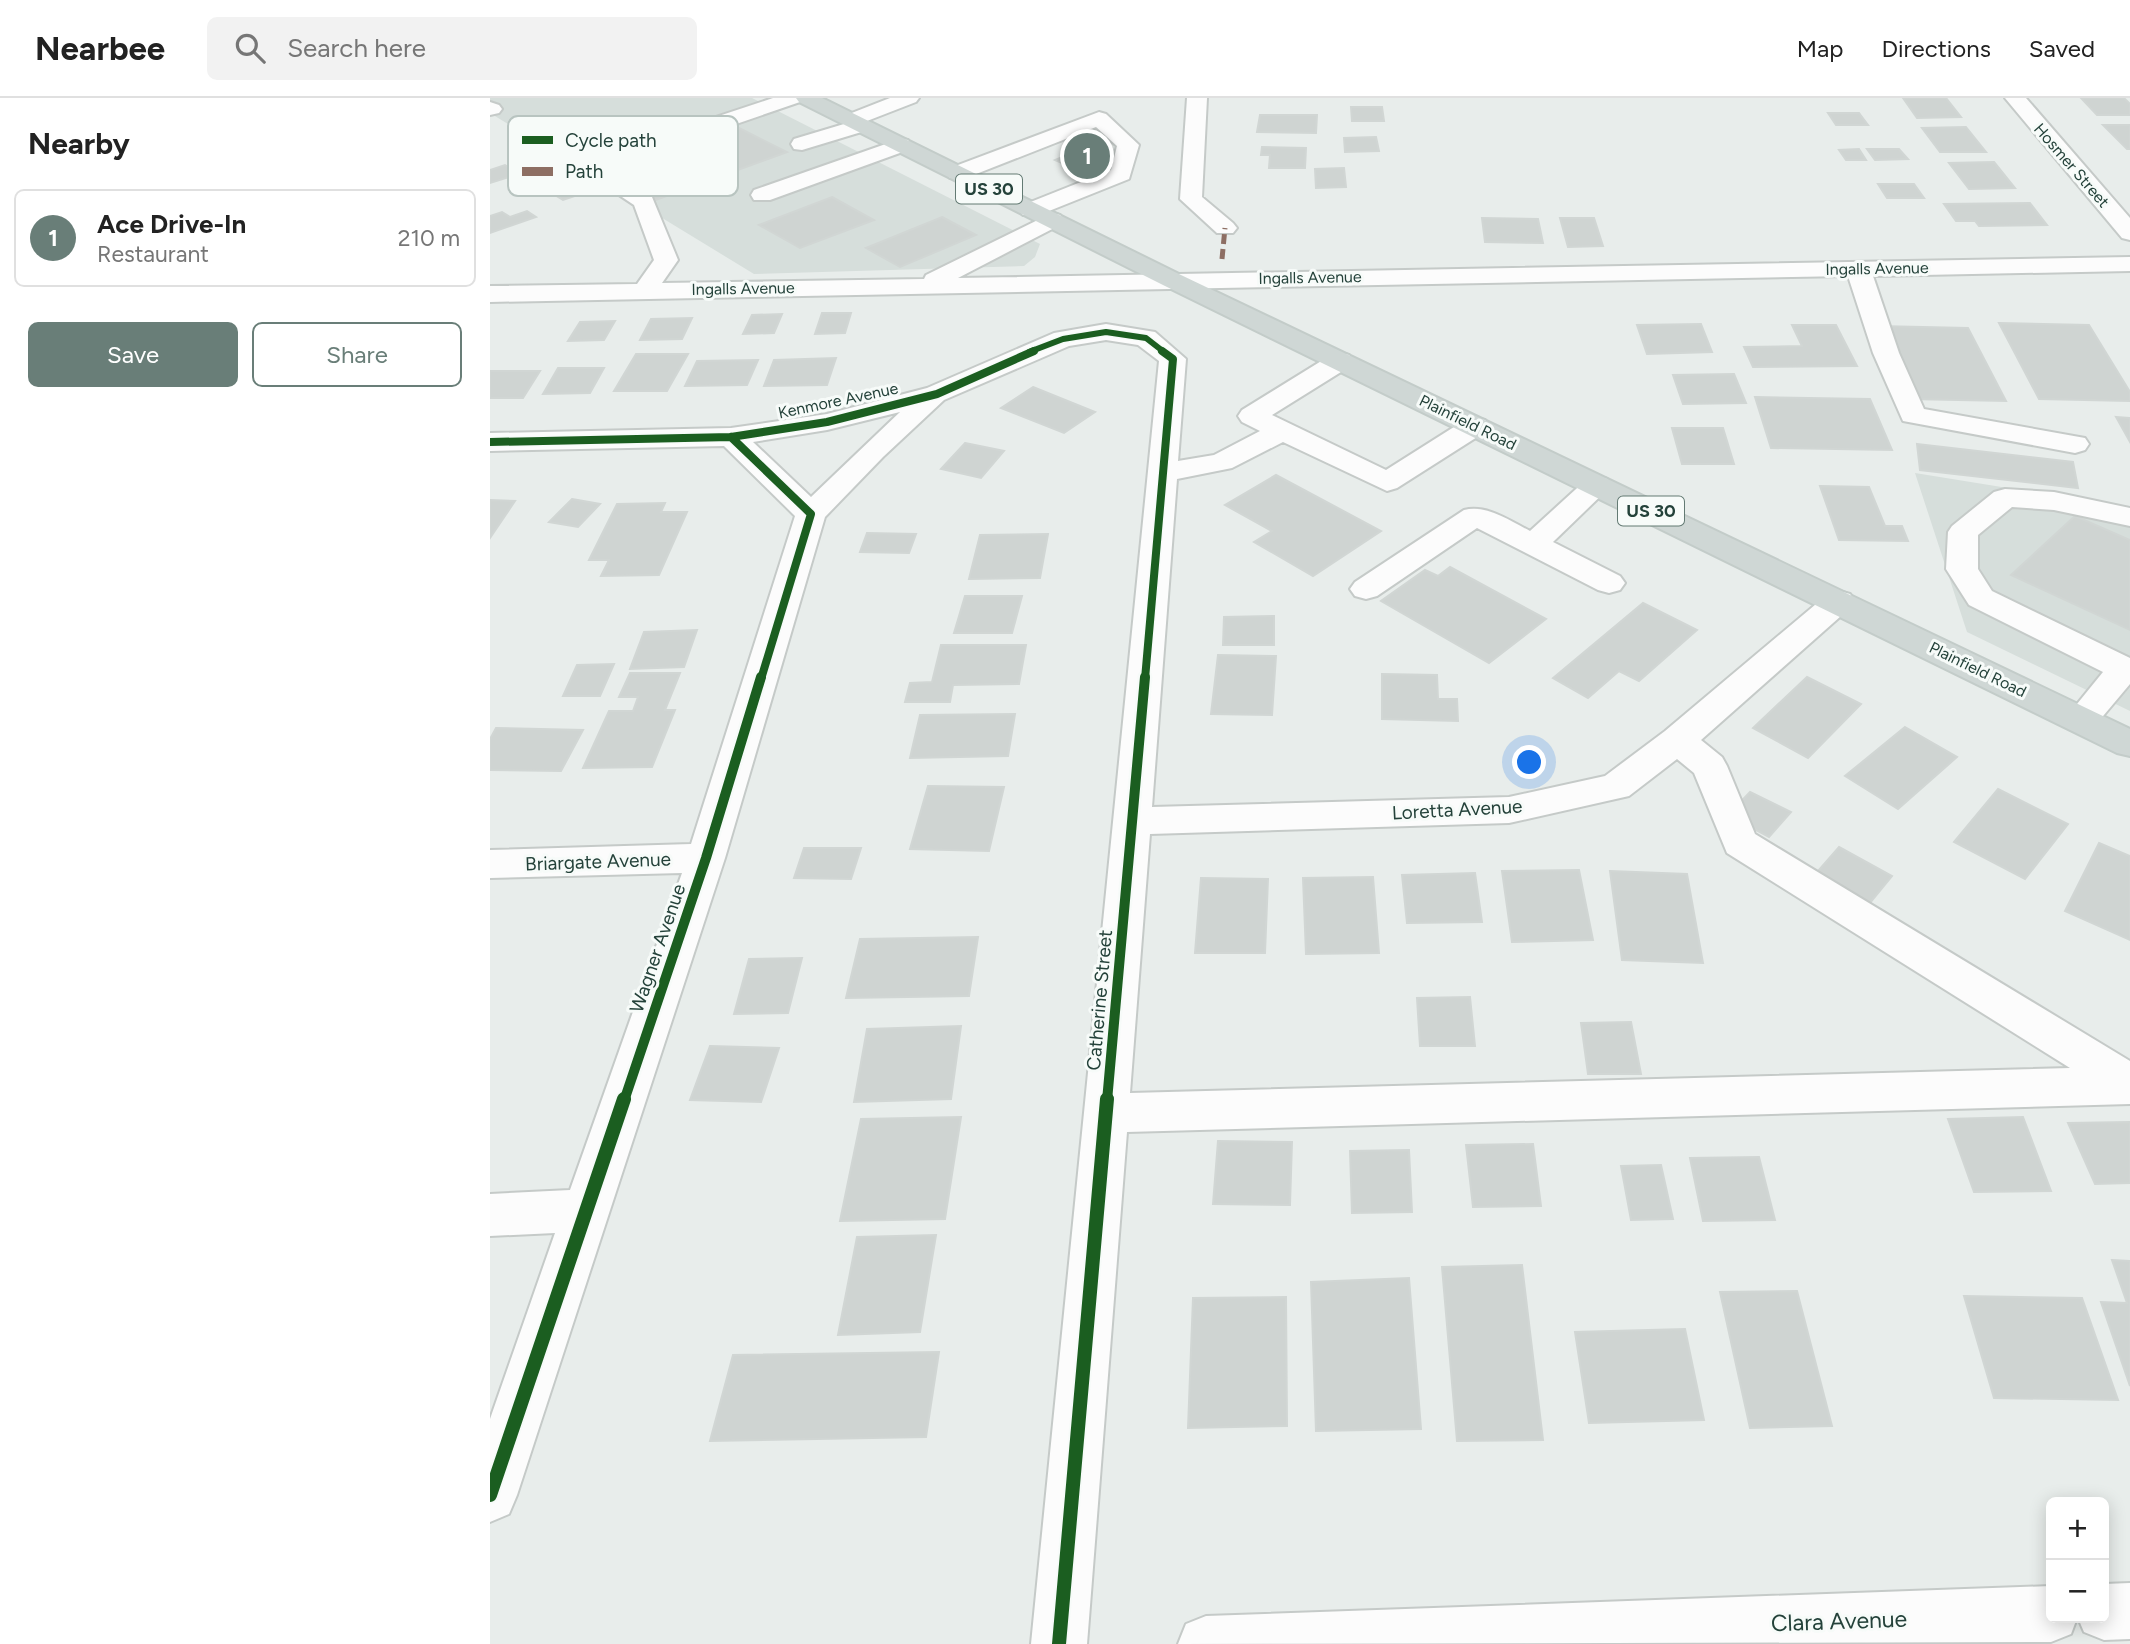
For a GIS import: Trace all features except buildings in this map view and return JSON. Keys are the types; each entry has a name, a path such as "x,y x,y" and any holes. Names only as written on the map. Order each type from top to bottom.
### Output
{"main road":[{"name":"Plainfield Road","path":"806,98 1172,280 2130,744"}],"street":[{"path":"738,117 793,98"},
{"path":"802,144 909,98"},
{"path":"1197,98 1191,199 1225,228"},
{"name":"Hosmer Street","path":"2015,98 2130,233"},
{"path":"925,285 1041,215 1121,174 1128,145 1099,118 958,173"},
{"path":"762,195 900,145"},
{"path":"635,196 644,202 666,260 645,290"},
{"name":"Ingalls Avenue","path":"490,294 2130,264"},
{"path":"1858,269 1886,353 1913,415 2075,444"},
{"name":"Kenmore Avenue","path":"490,442 731,437 827,422 937,394 1017,357 1063,340 1105,332 1146,338 1173,359"},
{"name":"Catherine Street","path":"1059,1644 1173,359"},
{"path":"1340,361 1252,416 1387,482 1475,426"},
{"name":"Wagner Avenue","path":"490,1495 706,858 811,514 873,451 937,394"},
{"path":"1163,473 1222,462 1282,430"},
{"path":"731,437 811,514"},
{"path":"1533,544 1597,485"},
{"path":"2081,720 2127,671 1980,598 1962,569 1963,532 2005,498 2054,501 2130,517"},
{"path":"1366,589 1475,516 1609,583"},
{"name":"Loretta Avenue","path":"1132,821 1509,810 1616,787 1678,740 1839,601"},
{"path":"1678,740 1709,766 1740,843 2130,1084"},
{"name":"Briargate Avenue","path":"490,864 706,858"},
{"path":"1106,1113 2130,1084"},
{"path":"490,1214 586,1211"},
{"path":"2109,1612 2130,1611"},
{"name":"Clara Avenue","path":"1206,1644 2046,1614"}],"shaded area":[{"path":"490,98 752,98 1040,244 1035,257 1024,266 754,274 626,196 738,196 738,116 508,116 508,124 490,113"},
{"path":"1915,473 2130,508 2130,711 1967,632"}],"marked path":[{"path":"1222,259 1225,228"}],"cycle path":[{"path":"490,442 731,437 827,422 937,394 1063,339 1106,332 1146,338 1173,359 1059,1644"},
{"path":"490,1495 706,858 811,514 731,437"}],"place":[{"name":"Ace Drive-In","path":"1087,156"}]}
